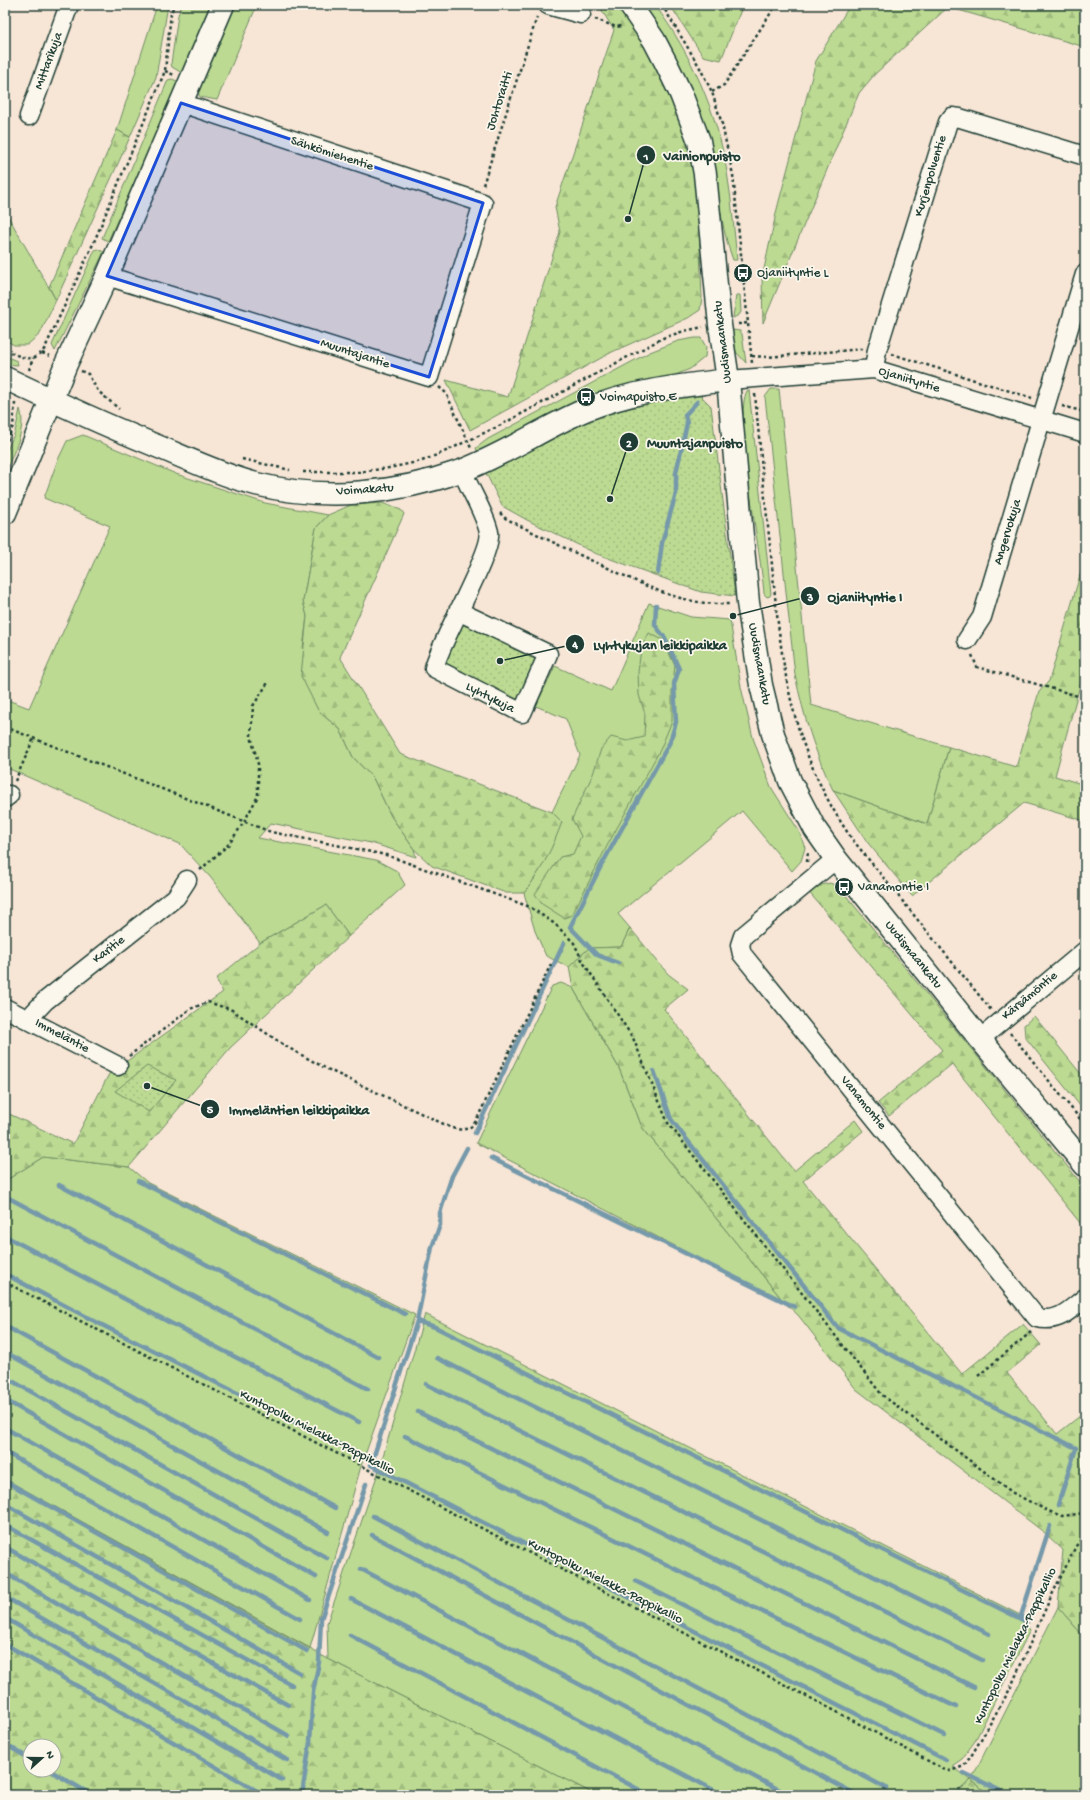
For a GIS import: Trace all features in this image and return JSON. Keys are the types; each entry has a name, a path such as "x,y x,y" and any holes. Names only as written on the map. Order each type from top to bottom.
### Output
{"street":[{"name":"Mittarikuja","path":"29,116 69,5"},
{"path":"5,512 52,399 107,276 223,5"},
{"path":"543,9 581,14"},
{"name":"Uudismaankatu","path":"636,13 654,40 681,94 699,141 705,174 720,325 728,380 748,603 766,709 781,759 800,802 815,829 836,859 980,1039 1085,1165"},
{"name":"Sähkömiehentie","path":"181,103 484,203"},
{"name":"Kurjenpolventie","path":"874,369 877,350 948,122 952,117 960,118 1085,156"},
{"path":"429,377 484,203"},
{"path":"1041,421 1085,274"},
{"name":"Muuntajantie","path":"107,276 429,377"},
{"name":"Ojaniityntie","path":"728,380 874,369 1041,421 1085,433"},
{"name":"Voimakatu","path":"5,378 104,424 222,473 257,484 283,489 335,493 378,491 412,485 462,470 562,421 604,403 654,390 728,380"},
{"name":"Angervokuja","path":"967,640 982,617 1041,421"},
{"name":"Lyhtykuja","path":"458,611 548,654 522,713 434,670 434,666 458,611 485,555 490,537 490,532 462,470"},
{"name":"Vanamontie","path":"836,859 743,936 740,945 742,954 1037,1318 1047,1320"},
{"name":"Karitie","path":"28,1019 45,1001 176,897 187,880"},
{"name":"Kärsämöntie","path":"980,1039 1083,955"},
{"name":"Immeläntie","path":"5,1008 118,1066"},
{"path":"1047,1320 1056,1318 1065,1313 1085,1298"}],"path":[{"path":"29,368 33,358 42,353 94,242 165,71 171,13 174,5"},
{"path":"712,92 724,85 776,5"},
{"name":"Johtoraitti","path":"484,203 482,188 543,9"},
{"path":"581,14 616,27 632,25 636,13"},
{"path":"235,457 296,471 326,473 359,472 422,461 468,442 663,338 684,331 707,327"},
{"path":"752,356 867,348"},
{"path":"5,350 18,355 33,358"},
{"path":"42,353 51,357"},
{"path":"886,353 1037,399"},
{"path":"83,371 90,376 98,391 124,411"},
{"path":"429,377 446,393 468,442"},
{"path":"754,386 775,601 789,698 797,727 822,790 836,816 868,861 991,1011"},
{"path":"5,446 13,426 15,403"},
{"path":"1056,404 1085,412"},
{"path":"499,511 505,518 544,538 651,588 676,598 710,605 737,604"},
{"path":"768,602 775,601"},
{"path":"967,640 977,667 1085,698"},
{"path":"187,880 229,844 244,822 258,796 258,764 251,736 254,706 269,681"},
{"path":"5,727 271,832 386,855 530,907 555,924 574,943 583,962 633,1038 668,1123 882,1395 1013,1494 1062,1516 1085,1513"},
{"path":"7,796 34,738"},
{"path":"809,849 806,866 814,876"},
{"path":"118,1066 136,1049 190,1009 208,1002 232,1010 275,1039 327,1069 452,1128 466,1130 472,1127 476,1121 550,964"},
{"path":"1010,1032 1085,1125"},
{"name":"Kuntopolku Mielakka-Pappikallio","path":"5,1282 950,1771 964,1766 1010,1689 1049,1601 1076,1546 1085,1535"},
{"path":"978,1376 1047,1320"}],"highlighted area":[{"path":"181,103 483,203 429,377 107,276"}],"green space":[{"path":"157,5 168,5 156,77 130,137 117,130"},
{"path":"182,5 212,5 182,73 172,67 171,64 178,15"},
{"path":"235,5 257,5 217,100 200,97 198,93 200,86"},
{"path":"594,5 617,5 658,66 690,146 698,200 702,298 700,310 688,318 612,352 470,430 446,380 508,397 560,232 555,207 614,30 599,6"},
{"path":"641,5 655,5 668,24 691,63 709,105 723,149 732,205 737,260 733,260 724,231 712,156 704,122 690,87 672,53"},
{"path":"670,5 743,5 721,60 703,56"},
{"path":"850,5 1085,5 1085,47 948,7 875,74 859,93 763,323 762,278 777,209 816,61"},
{"path":"172,79 177,81 178,85 108,241 102,238 168,80"},
{"path":"117,130 130,137 56,300 49,287"},
{"path":"5,211 56,300 40,334 27,345 14,345 5,340"},
{"path":"97,249 104,252 55,351 52,345 95,250"},
{"path":"736,295 740,295 741,312 733,318"},
{"path":"732,330 740,331 742,334 746,363 736,352"},
{"path":"701,338 706,347 705,357 690,369 673,376 631,384 478,453 476,448 488,439 650,352 678,341"},
{"path":"5,356 17,361 18,365 5,364"},
{"path":"771,389 779,389 811,705 949,747 927,824 833,790 815,748 806,720 795,675 765,397"},
{"path":"749,390 771,594 767,597 764,594 743,427 744,405 747,391"},
{"path":"684,394 701,396 711,406 735,596 701,592 597,554 527,520 502,506 485,471 576,423 618,408"},
{"path":"20,409 22,425 18,441 5,472 5,455 15,432"},
{"path":"83,435 176,474 265,503 328,515 316,528 303,601 307,616 303,648 319,712 340,729 353,757 373,778 391,816 414,849 416,857 371,843 271,823 258,838 376,860 397,871 405,885 349,936 326,905 260,943 211,878 180,844 5,767 5,699 29,708 110,526 44,498 57,462 67,441"},
{"path":"382,503 401,510 404,514 340,657 400,754 552,812 562,822 546,859 524,893 506,893 432,866 414,849 391,816 373,778 353,757 340,729 319,712 301,676 307,616 303,601 316,528 328,515 351,505"},
{"path":"1085,558 1085,667 1055,776 1085,785 1085,821 1024,803 912,896 868,843 833,790 927,824 949,747 1016,767 1039,692 1049,681"},
{"path":"649,603 691,617 730,620 741,687 753,738 771,787 799,831 805,848 801,861 792,871 742,811 618,914 630,928 621,947 589,948 569,967 546,956 535,931 524,893 541,868 554,841 561,822 552,812 580,755 566,719 536,706 555,666 611,691"},
{"path":"461,622 538,657 519,701 441,664"},
{"path":"649,633 663,640 675,666 672,691 672,721 660,750 607,846 572,915 564,918 542,904 535,894 560,857 573,854 581,836 572,819 593,774 601,749 611,737 627,741 644,737 645,714 639,695 638,672 641,649"},
{"path":"830,883 839,887 1085,1188 1085,1229 952,1064 889,1116 878,1103 942,1050 808,891 816,886"},
{"path":"326,905 349,936 230,1048 129,1167 43,1157 5,1181 5,1112 73,1144 109,1074 223,992 216,979 260,943"},
{"path":"630,928 668,974 688,989 664,1009 794,1171 855,1120 863,1131 803,1181 962,1374 1023,1324 1041,1345 1007,1373 1057,1434 1085,1412 1085,1638 1058,1607 1063,1550 1045,1533 856,1389 798,1315 785,1303 642,1127 619,1068 573,988 569,967 589,948 621,947"},
{"path":"561,983 573,988 619,1068 642,1127 785,1303 476,1143 552,986"},
{"path":"1034,1016 1085,1079 1085,1112 1025,1037 1024,1025"},
{"path":"147,1066 176,1080 149,1112 115,1091"},
{"path":"43,1157 129,1167 148,1183 415,1315 361,1466 310,1648 5,1479 5,1181"},
{"path":"425,1314 1020,1615 1030,1630 975,1741 962,1759 952,1766 971,1780 954,1795 596,1795 328,1659 327,1623 378,1473"},
{"path":"5,1479 328,1659 596,1795 5,1795"},
{"path":"1058,1607 1085,1638 1085,1795 990,1795 971,1780"},
{"path":"971,1780 990,1795 954,1795"}],"waterway":[{"path":"658,573 662,543 676,493 676,473 687,423 685,415 697,402"},
{"path":"618,963 597,955 570,927 601,866 670,742 676,722 674,684 679,669 665,638 655,625 656,605"},
{"path":"475,1133 564,943"},
{"path":"654,1071 671,1119 838,1328 1076,1448 1058,1505"},
{"path":"467,1148 452,1176 440,1213 440,1225 432,1247 417,1321 371,1465 946,1760"},
{"path":"491,1158 795,1307"},
{"path":"138,1181 405,1314"},
{"path":"59,1185 378,1357"},
{"path":"5,1196 368,1389"},
{"path":"5,1236 359,1422"},
{"path":"5,1274 98,1323 360,1455"},
{"path":"417,1321 435,1327 1027,1622"},
{"path":"5,1326 335,1508"},
{"path":"5,1352 328,1532"},
{"path":"437,1358 989,1634"},
{"path":"5,1377 327,1558"},
{"path":"426,1384 982,1660"},
{"path":"5,1400 316,1577"},
{"path":"418,1412 974,1687"},
{"path":"5,1428 310,1600"},
{"path":"405,1436 956,1707"},
{"path":"5,1452 300,1619"},
{"path":"5,1481 307,1651"},
{"path":"302,1795 310,1742 313,1692 319,1662 321,1619 366,1484"},
{"path":"5,1504 300,1673"},
{"path":"373,1516 886,1788"},
{"path":"5,1525 292,1685"},
{"path":"1021,1616 1050,1526"},
{"path":"372,1535 857,1795"},
{"path":"5,1547 288,1705"},
{"path":"361,1569 789,1795"},
{"path":"5,1573 289,1736"},
{"path":"635,1581 944,1735"},
{"path":"5,1597 287,1760"},
{"path":"351,1599 723,1795"},
{"path":"5,1618 282,1780"},
{"path":"350,1635 649,1795"},
{"path":"5,1644 264,1795"},
{"path":"5,1744 22,1754"},
{"path":"964,1773 1009,1795"},
{"path":"62,1778 92,1795"}],"place":[{"name":"Vainionpuisto","path":"628,219"},
{"name":"Ojaniityntie L","path":"743,273"},
{"name":"Voimapuisto E","path":"586,397"},
{"name":"Muuntajanpuisto","path":"610,499"},
{"name":"Ojaniityntie I","path":"733,616"},
{"name":"Lyhtykujan leikkipaikka","path":"500,661"},
{"name":"Vanamontie I","path":"844,887"},
{"name":"Immeläntien leikkipaikka","path":"147,1086"}]}
